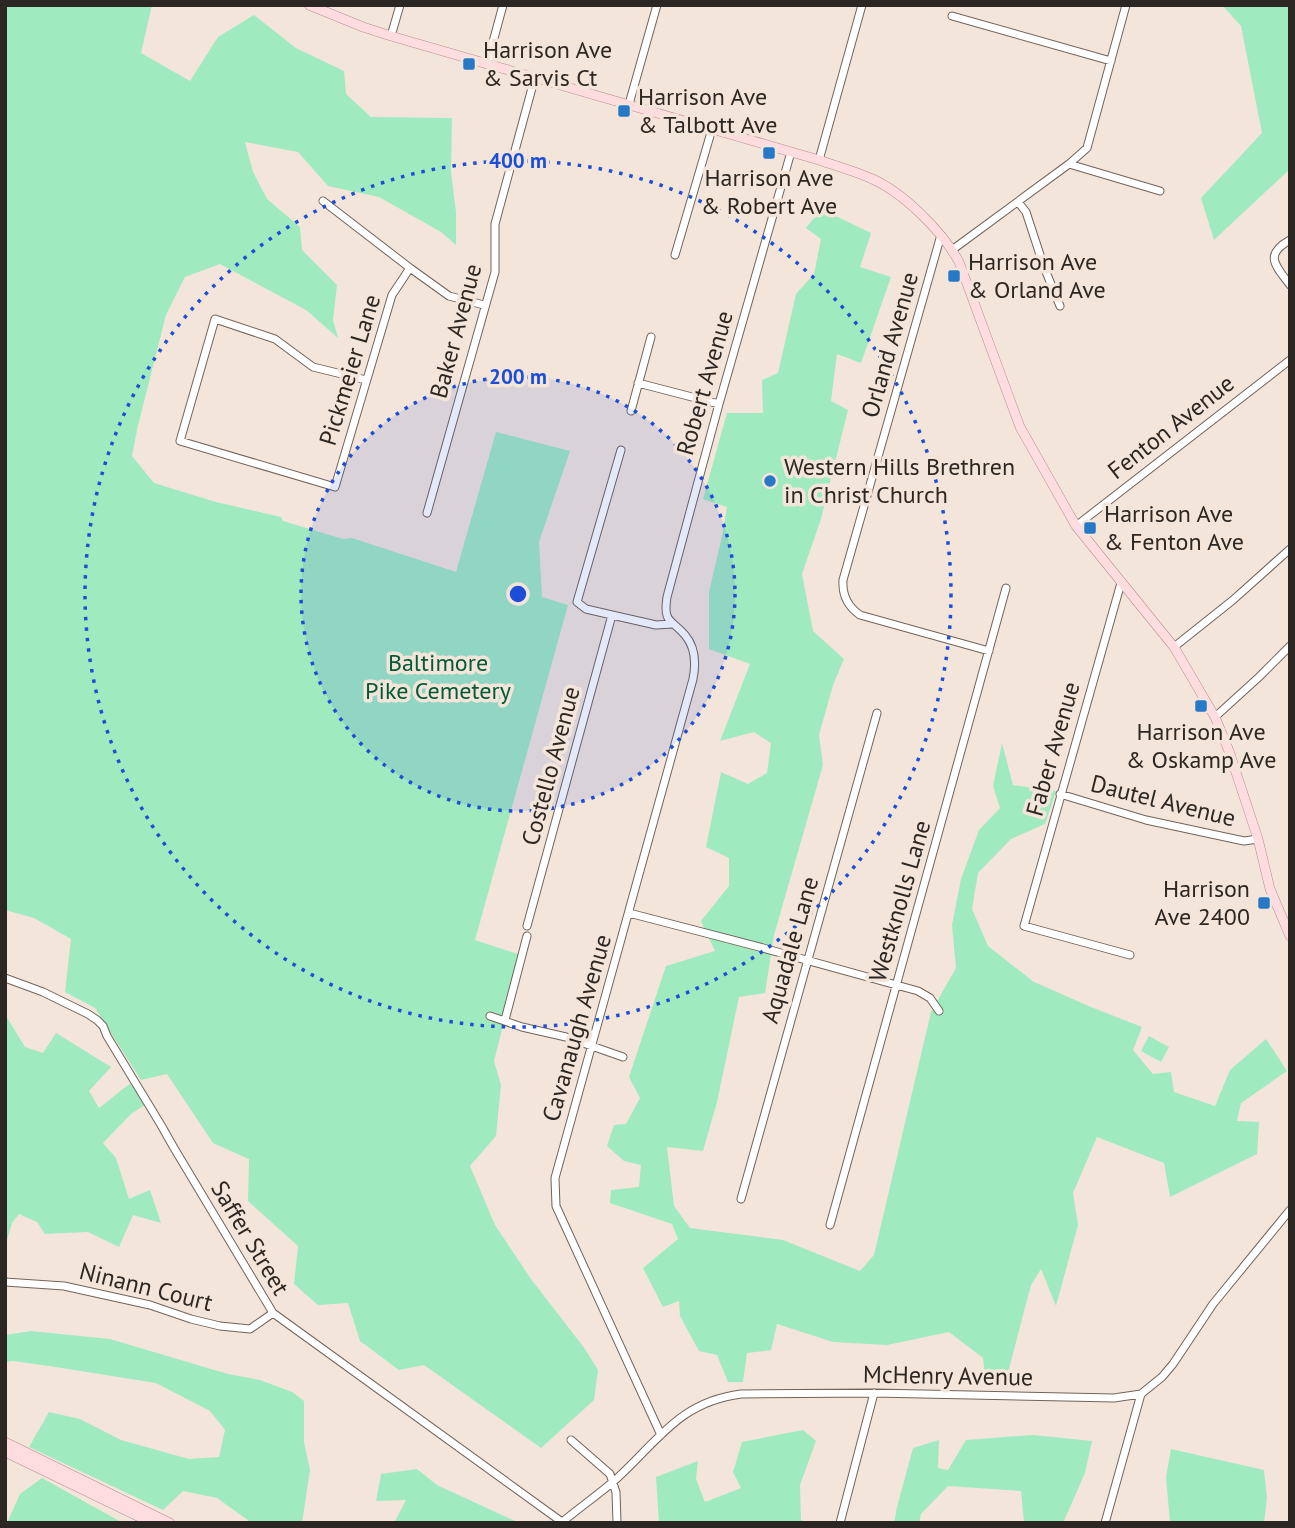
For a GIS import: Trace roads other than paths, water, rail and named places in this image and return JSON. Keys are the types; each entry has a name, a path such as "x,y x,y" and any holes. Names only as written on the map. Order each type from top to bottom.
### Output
{"main road":[{"path":"309,5 391,36 819,160 870,178 904,199 941,235 952,250 966,277 1020,427 1076,526 1174,647 1215,717 1258,839 1270,890 1290,936"},
{"path":"5,1442 170,1523"},
{"path":"5,1451 152,1523"}],"street":[{"path":"391,36 400,5"},
{"path":"487,64 503,5"},
{"path":"629,104 657,5"},
{"path":"819,160 862,5"},
{"path":"952,250 1087,148 1126,5"},
{"path":"952,16 1111,61"},
{"name":"Baker Avenue","path":"427,513 495,272 495,224 535,77"},
{"path":"675,255 712,129"},
{"name":"Robert Avenue","path":"672,624 665,611 667,597 791,152"},
{"path":"1069,163 1160,191"},
{"path":"323,201 449,296 484,305"},
{"path":"1018,202 1026,212 1060,306"},
{"name":"Orland Avenue","path":"941,235 843,587 846,600 860,615 989,651"},
{"path":"1290,240 1276,249 1274,263 1290,285"},
{"name":"Pickmeier Lane","path":"366,380 313,367 275,339 215,319 180,441 335,487 392,295 410,268"},
{"path":"631,411 651,337"},
{"name":"Fenton Avenue","path":"1076,526 1290,360"},
{"path":"638,383 719,404"},
{"path":"621,450 577,602 586,609 656,625 672,624"},
{"path":"1174,647 1233,600 1290,549"},
{"name":"Faber Avenue","path":"1121,583 1024,926 1130,955"},
{"name":"Westknolls Lane","path":"830,1226 1006,587"},
{"name":"Costello Avenue","path":"527,926 612,615"},
{"name":"Cavanaugh Avenue","path":"661,1435 556,1206 555,1178 695,669 690,643 685,634 672,624"},
{"path":"1215,717 1290,646"},
{"name":"Aquadale Lane","path":"741,1199 877,713"},
{"name":"Dautel Avenue","path":"1060,794 1146,820 1244,841 1258,839"},
{"path":"629,913 925,994 939,1011"},
{"path":"505,1020 527,936"},
{"name":"Saffer Street","path":"5,978 64,1001 103,1026 273,1313 562,1522"},
{"path":"490,1016 566,1037 623,1057"},
{"path":"1105,1523 1141,1394 1173,1364 1213,1304 1290,1210"},
{"name":"Ninann Court","path":"5,1282 64,1286 150,1305 191,1320 220,1326 250,1329 273,1313"},
{"path":"840,1523 874,1393"},
{"name":"McHenry Avenue","path":"562,1522 613,1481 678,1419 714,1399 727,1396 874,1393 1114,1398 1141,1394"},
{"path":"571,1440 610,1474 617,1503 617,1523"}],"place":[{"name":"Harrison Ave & Sarvis Ct","path":"469,64"},
{"name":"Harrison Ave & Talbott Ave","path":"624,111"},
{"name":"Harrison Ave & Robert Ave","path":"769,153"},
{"name":"Harrison Ave & Orland Ave","path":"954,276"},
{"name":"Western Hills Brethren in Christ Church","path":"770,481"},
{"name":"Harrison Ave & Fenton Ave","path":"1090,528"},
{"name":"Harrison Ave & Oskamp Ave","path":"1201,706"},
{"name":"Harrison Ave 2400","path":"1264,903"}],"park label":[{"name":"Baltimore Pike Cemetery","path":"438,677"}]}
